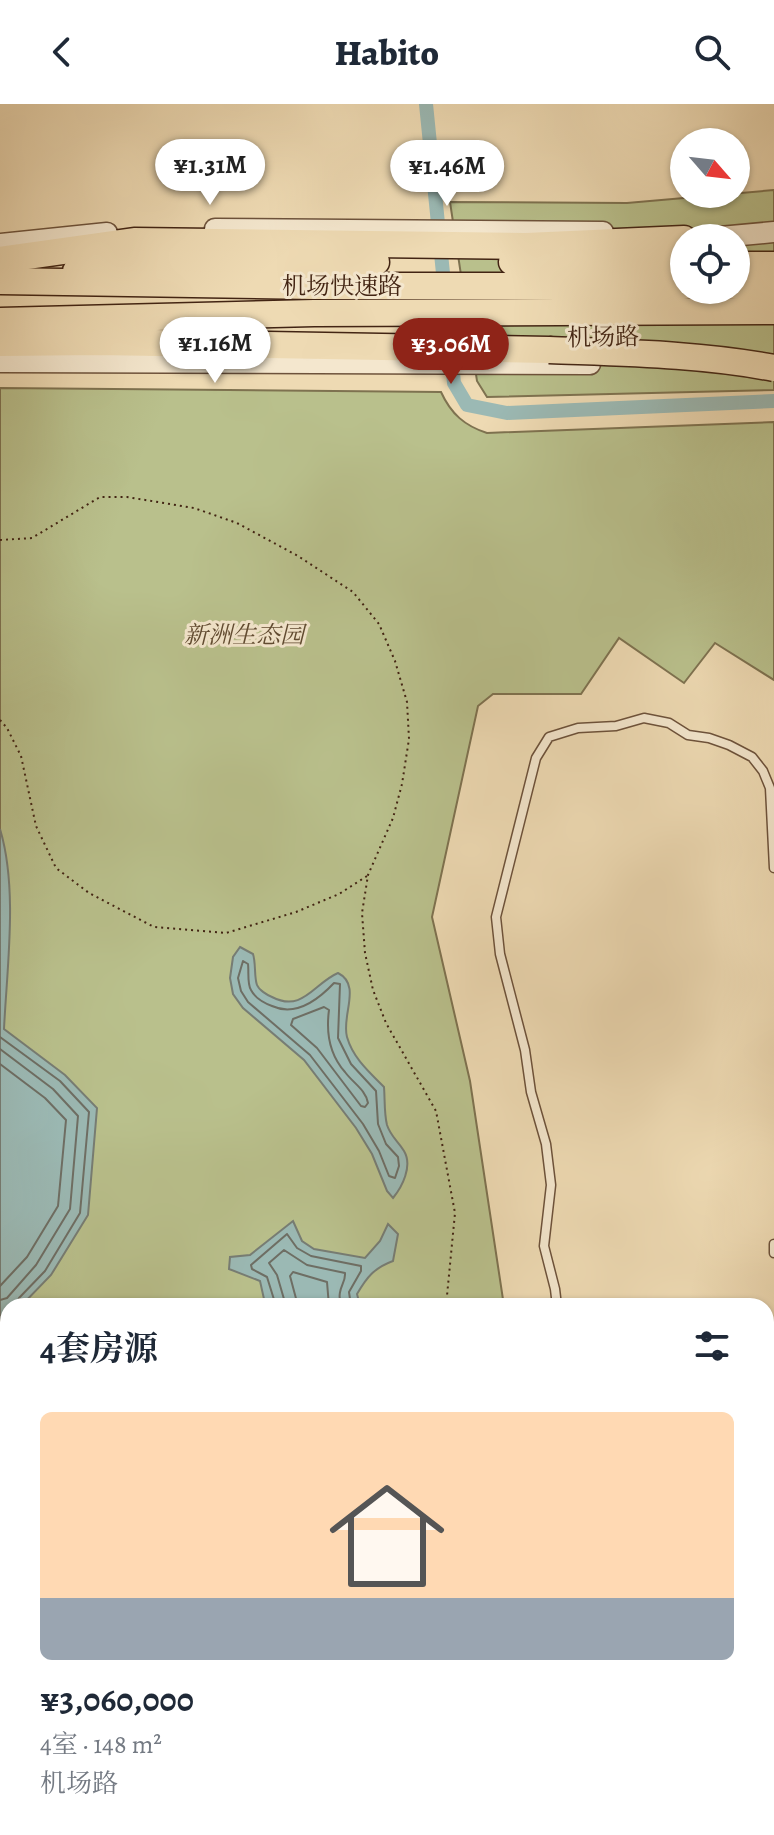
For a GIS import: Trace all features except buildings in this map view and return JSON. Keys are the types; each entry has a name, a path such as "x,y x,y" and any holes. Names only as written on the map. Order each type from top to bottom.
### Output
{"highway":[{"path":"467,256 526,246 670,240"},
{"path":"0,260 134,241 423,256 670,263"},
{"name":"机场快速路","path":"13,281 423,256 467,256 670,284"},
{"path":"750,265 774,265"},
{"path":"750,286 774,286"},
{"name":"机场快速路","path":"0,321 422,313 774,311"},
{"path":"0,343 99,342 429,356 549,350 728,359 774,368"}],"street":[{"path":"0,244 141,229 423,256"},
{"path":"467,256 578,231 670,236"},
{"path":"750,234 774,232"},
{"path":"0,362 429,356"},
{"name":"机场路","path":"470,356 622,363 774,357"}],"lane":[{"path":"556,1298 544,1246 551,1185 546,1144 500,954 496,917 536,758 549,737 578,728 616,726 644,718 669,723 688,735 729,745 752,757 763,771 770,788 774,868"},
{"path":"774,1244 774,1253"}],"path":[{"path":"0,540 32,538 100,497 127,497 194,508 237,523 298,556 353,592 379,624 395,661 407,702 409,739 393,818 368,875 362,913 365,953 373,990 386,1023 436,1111 455,1213 447,1298"},
{"path":"0,720 21,756 36,826 56,868 89,893 154,927 226,933 296,912 339,894 368,875"}],"green space":[{"path":"774,190 774,390 487,397 477,381 450,202 627,203 670,199 670,208 750,208 750,192"},
{"name":"新洲生态园","path":"0,388 441,392 460,418 487,433 774,422 774,680 715,643 684,683 619,638 581,694 493,694 478,706 432,917 470,1081 503,1298 0,1298"}],"water":[{"path":"0,829 9,877 10,902 4,1029 65,1075 97,1108 88,1215 51,1275 29,1298 0,1298"},
{"path":"240,947 253,954 258,987 283,1001 308,995 338,973 345,978 350,993 347,1037 357,1058 384,1087 387,1125 406,1157 405,1176 393,1198 356,1128 304,1060 243,1008 233,994 230,978 233,957"},
{"path":"293,1221 302,1241 314,1249 365,1258 380,1241 388,1224 398,1234 393,1261 372,1274 357,1294 358,1298 264,1298 260,1281 229,1269 230,1257 250,1255"}],"waterway":[{"path":"426,104 454,383 467,405 507,413 774,401"}]}
